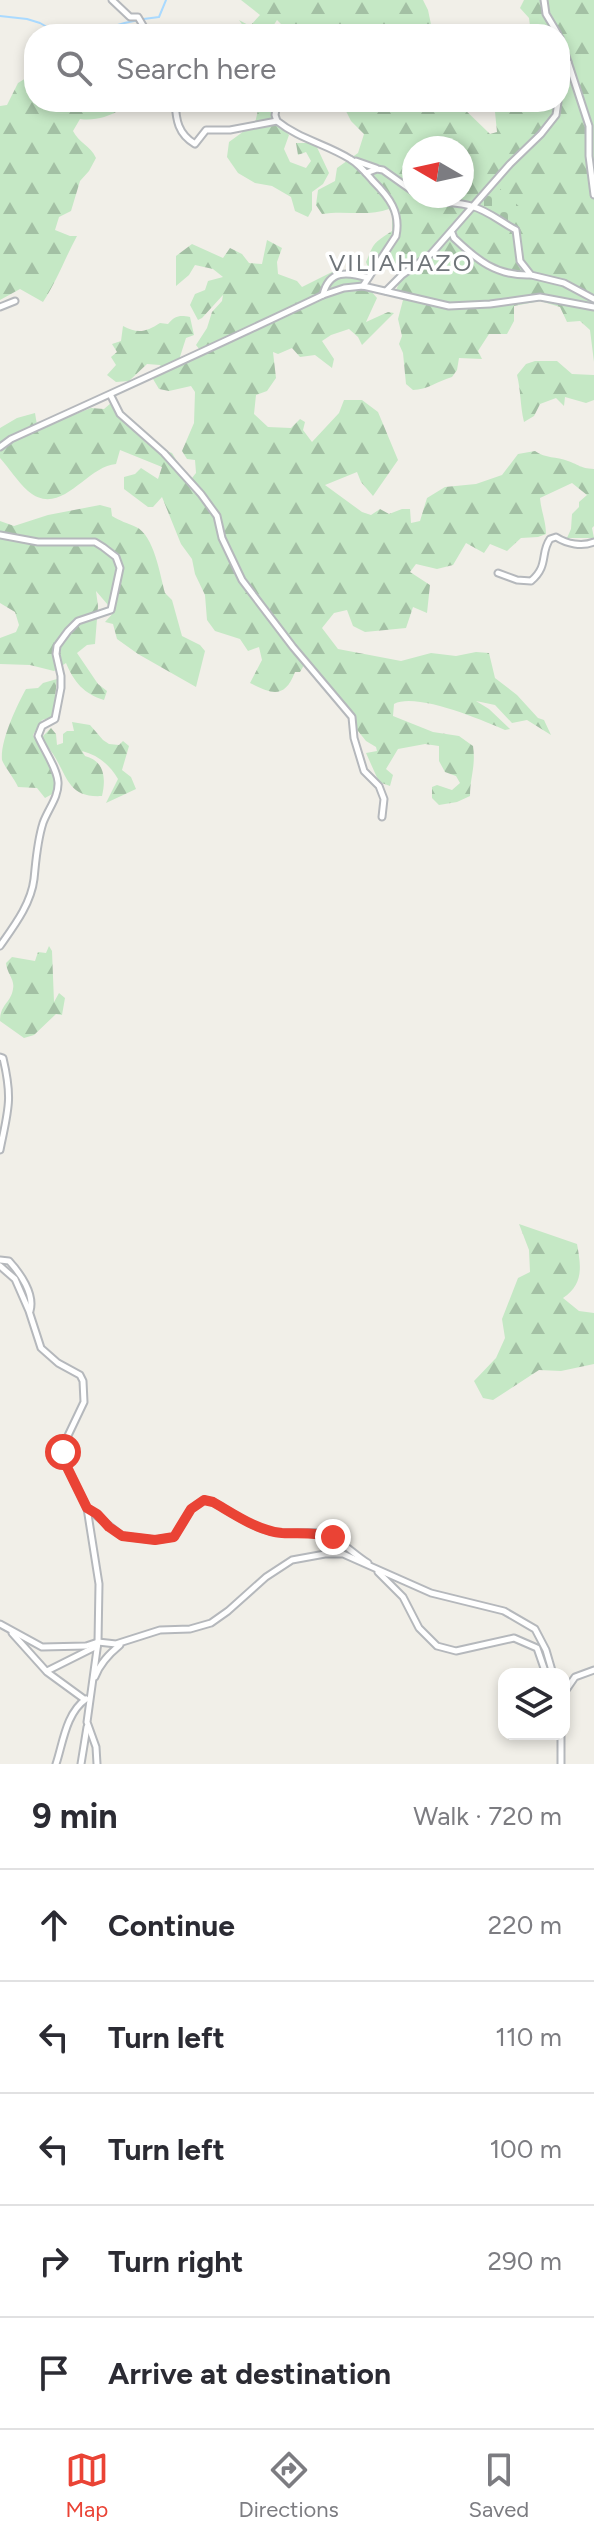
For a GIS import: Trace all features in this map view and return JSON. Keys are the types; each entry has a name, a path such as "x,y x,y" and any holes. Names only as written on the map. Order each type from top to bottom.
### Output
{"street":[{"path":"112,0 142,24"},
{"path":"544,0 546,14 552,24"},
{"path":"570,68 589,126 588,148 594,195"},
{"path":"176,112 184,136 195,144 206,130 230,130 277,121 306,140 377,169 402,185"},
{"path":"277,112 277,121"},
{"path":"474,205 541,134 556,112"},
{"path":"353,160 394,206 398,227 391,244 363,286"},
{"path":"366,173 377,169"},
{"path":"474,207 516,230 520,261 531,275"},
{"path":"386,291 431,254 471,208"},
{"path":"451,233 485,266 510,275 531,275 564,283 594,299"},
{"path":"323,295 325,286 341,273 368,278"},
{"path":"0,447 11,439 111,396 196,353 344,288 363,286 449,306 540,297 594,307"},
{"path":"0,307 15,301"},
{"path":"111,396 120,414 164,453 201,494 217,516 227,550 242,580 352,717 354,738 364,771 379,786 384,799 382,817"},
{"path":"0,535 38,542 95,542 116,557 120,568 111,610 78,621 57,646 61,676 60,703 55,719 42,726 38,736 58,778 57,793 41,830 28,899 19,920 0,946"},
{"path":"498,573 531,581 543,566 550,539 556,537 568,543 585,545 594,542"},
{"path":"0,1057 3,1058 10,1099 0,1150"},
{"path":"0,1263 15,1279 41,1348 58,1363 80,1375 83,1381 84,1402 63,1452 65,1463 87,1508 99,1584 98,1644 88,1695 81,1764"},
{"path":"87,1508 122,1536 155,1540 174,1537 191,1509 204,1500 271,1531 310,1532 333,1537 403,1597 419,1628 437,1646 456,1651 514,1638 537,1648 544,1668"},
{"path":"1,1624 42,1647 124,1642 160,1630 190,1629 211,1623 266,1577 292,1560 343,1554 431,1593 504,1611 535,1629 551,1668"},
{"path":"1,1624 47,1671 88,1695"},
{"path":"56,1764 74,1712 88,1695 101,1664 124,1642"},
{"path":"47,1671 98,1644"},
{"path":"570,1684 575,1677 594,1670"},
{"path":"87,1725 96,1747 97,1764"},
{"path":"561,1740 561,1764"}],"green space":[{"path":"241,0 423,0 431,24 281,24 277,20 274,24 252,24 260,15"},
{"path":"524,0 594,0 594,362 590,330 580,321 567,322 560,307 540,301 514,306 514,321 507,334 489,334 478,351 482,359 459,358 452,377 413,390 406,384 399,344 402,336 398,319 403,300 396,290 404,273 387,254 369,276 366,273 366,262 373,246 392,231 392,215 389,209 373,213 322,214 316,205 318,190 335,181 337,168 358,153 364,134 346,112 467,112 490,134 497,132 495,112 570,112 570,24 530,24 529,18 520,8"},
{"path":"24,79 24,112 116,112 101,118 80,119 73,131 96,158 80,181 71,211 59,217 55,230 77,236 43,302 20,289 0,300 0,106 7,105 18,83"},
{"path":"258,112 275,112 275,119 289,135 284,149 290,162 306,168 311,161 306,152 298,155 296,143 315,143 329,173 323,184 312,192 312,210 308,217 295,211 291,197 238,173 227,157 229,142 255,123"},
{"path":"493,186 497,186 523,210 524,216 507,223 483,207 482,201"},
{"path":"267,240 282,248 277,262 278,274 297,281 302,287 336,270 365,278 364,283 377,298 366,322 388,312 394,313 362,345 349,329 322,341 334,359 332,368 315,355 300,357 292,348 278,354 273,352 276,378 267,391 256,395 254,414 268,427 291,428 300,419 305,422 303,430 312,442 339,413 344,400 362,400 378,412 398,460 373,496 357,472 325,485 362,512 371,515 380,509 389,514 410,509 411,523 420,521 427,498 445,487 476,484 502,475 518,454 535,451 594,469 594,538 567,538 572,514 587,495 572,483 540,498 546,534 521,538 507,551 490,544 484,553 466,543 453,565 437,569 416,564 410,572 430,585 427,613 413,607 406,628 365,632 353,626 347,610 334,613 322,628 338,649 401,661 431,653 456,656 489,653 495,678 544,720 551,735 527,720 512,723 495,705 476,701 510,729 505,730 433,704 404,701 394,704 393,716 433,732 459,736 473,746 470,796 457,802 439,805 432,798 432,787 437,785 452,790 460,783 456,776 445,772 439,761 439,746 425,744 398,749 386,769 393,775 390,786 379,782 366,753 377,751 376,747 358,731 307,660 282,690 272,692 250,683 262,660 259,647 248,651 240,639 215,631 207,620 205,595 192,559 181,544 162,497 153,507 148,507 124,489 124,477 135,474 141,468 158,479 162,467 120,450 116,464 105,467 73,489 51,499 40,498 28,491 0,458 0,428 17,418 35,413 37,425 55,422 91,408 104,409 111,403 146,443 172,453 192,478 196,473 195,460 187,459 182,451 194,423 195,392 191,386 169,391 159,389 153,379 164,371 160,365 147,364 129,381 116,382 107,375 116,365 111,357 117,352 112,344 121,341 123,326 142,331 186,316 190,317 194,335 186,338 178,363 203,354 196,345 223,295 198,320 190,305 195,294 205,290 208,281 223,277 213,269 195,265 176,286 176,256 192,244 223,258 230,248 242,254 249,263 262,264"},
{"path":"557,361 572,374 594,375 594,400 586,403 565,397 564,406 556,398 540,404 534,416 524,422 517,375 526,364"},
{"path":"100,505 111,508 112,516 136,527 147,538 165,593 172,600 182,636 205,651 196,687 117,639 113,624 105,622 114,612 96,591 95,644 87,645 77,653 98,684 107,691 104,700 80,686 66,663 54,671 30,665 0,664 0,638 16,632 19,625 15,612 0,603 0,521 14,526 48,515"},
{"path":"57,679 53,717 42,720 33,735 55,778 56,792 45,798 37,788 18,787 3,763 2,752 10,723 26,689 38,688"},
{"path":"72,722 90,725 109,744 119,745 123,741 129,746 122,770 131,777 136,789 106,803 118,779 103,761 82,751 100,766 104,777 102,796 82,794 70,784 53,754 40,739 51,728 56,734 57,745 63,743 63,734 74,731"},
{"path":"49,946 52,951 54,1002 59,993 65,998 62,1015 56,1014 34,1035 24,1038 0,1021 13,989 6,963 12,957 35,961 38,952 46,953"},
{"path":"519,1224 577,1244 578,1281 563,1298 579,1311 594,1313 594,1364 561,1371 539,1370 493,1400 483,1398 474,1381 496,1358 505,1338 502,1319 518,1278 530,1272 529,1250"}],"waterway":[{"path":"122,24 159,17 166,0"},
{"path":"0,16 42,24"}],"district":[{"name":"VILIAHAZO","path":"401,263"}],"route":[{"path":"63,1452 65,1463 87,1508 122,1536 155,1540 174,1537 191,1509 204,1500 271,1531 310,1532 333,1537"}]}
